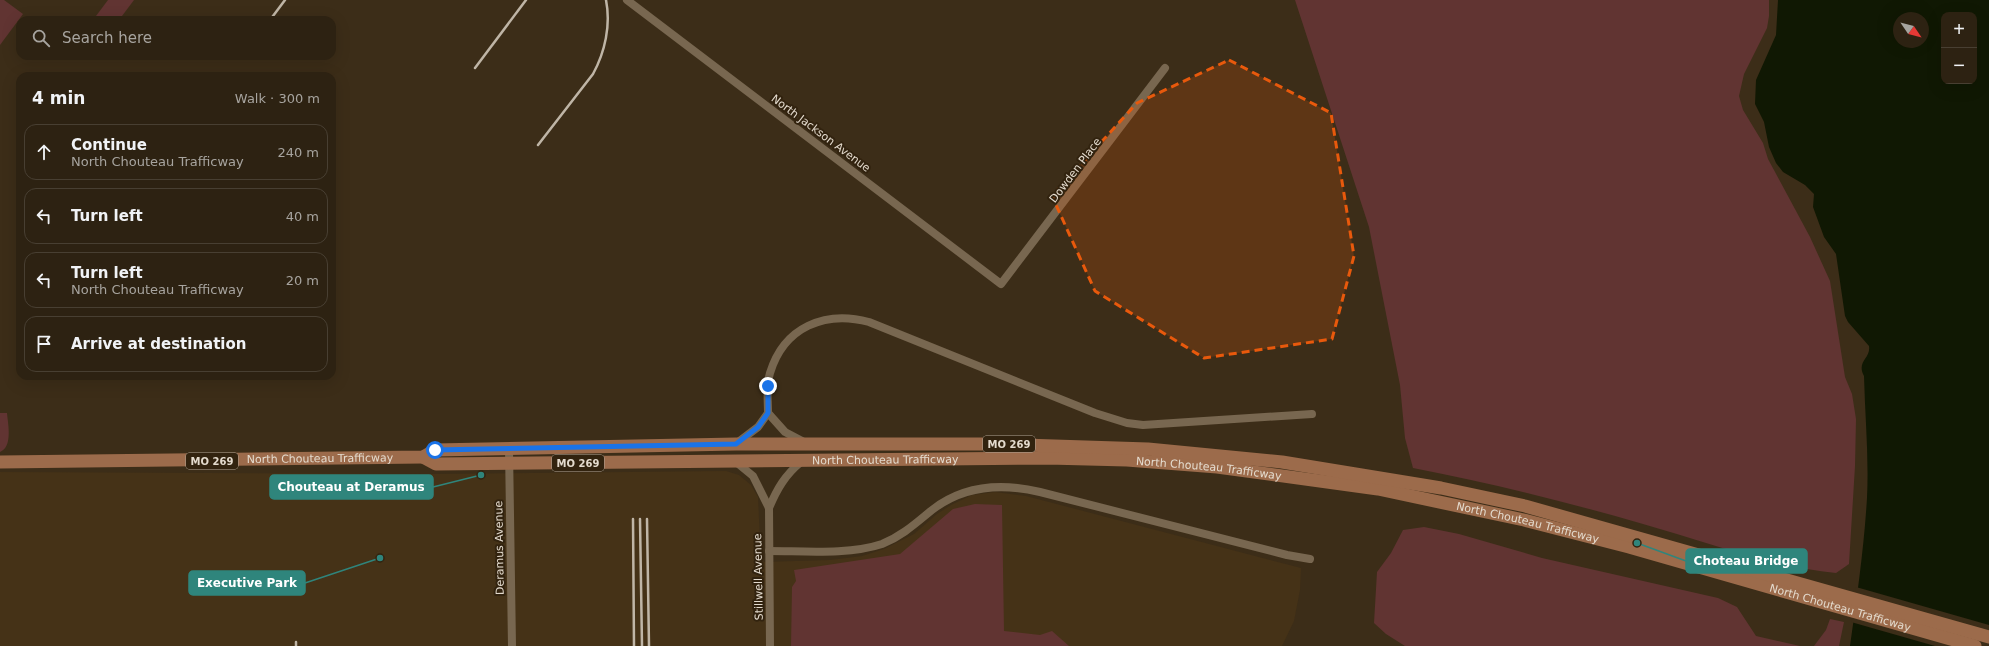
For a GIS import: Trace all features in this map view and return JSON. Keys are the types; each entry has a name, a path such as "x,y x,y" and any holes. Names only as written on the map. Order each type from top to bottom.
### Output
{"main road":[{"name":"North Chouteau Trafficway","path":"423,457 435,450 736,444 993,444 1148,449 1441,488 1525,506 1989,637"},
{"name":"North Chouteau Trafficway","path":"0,462 423,457 436,464 509,464 801,462 944,457 1128,460 1282,468 1524,520 1629,547 1975,646"}],"street":[{"name":"North Jackson Avenue","path":"627,0 1001,284"},
{"name":"Dowden Place","path":"1001,284 1165,68"},
{"path":"736,444 758,427 768,413 768,386 776,358 790,340 811,324 838,317 852,318 868,322 1095,413 1127,423 1143,425 1312,414"},
{"name":"North Chouteau Trafficway","path":"768,413 785,432 812,445"},
{"name":"Deramus Avenue","path":"509,449 512,646"},
{"name":"Stillwell Avenue","path":"736,462 753,476 769,508"},
{"name":"Stillwell Avenue","path":"770,646 769,508 778,488 786,476 801,462"},
{"path":"769,551 851,550 881,544 902,534 934,509 954,497 976,489 1002,486 1040,492 1280,553 1310,559"}],"highlighted area":[{"path":"1229,60 1331,113 1354,256 1332,339 1204,358 1095,291 1052,196 1137,103"}],"shaded area":[{"path":"0,0 4,0 23,14 22,16 16,16 16,23 0,45"},
{"path":"108,0 134,0 122,16 96,16"},
{"path":"1295,0 1769,0 1767,28 1744,74 1739,96 1743,110 1763,143 1768,159 1810,237 1830,281 1845,377 1852,394 1856,419 1855,466 1849,564 1836,573 1787,565 1738,553 1586,508 1471,480 1413,468 1405,438 1400,385 1369,227"},
{"path":"1778,0 1989,0 1989,646 1850,646 1866,517 1868,467 1864,376 1862,367 1868,354 1869,346 1848,322 1845,316 1836,254 1824,237 1813,207 1814,194 1805,185 1783,172 1776,163 1769,147 1764,122 1755,104 1756,80 1776,35"},
{"path":"0,413 7,413 9,435 7,445 0,452"},
{"path":"726,471 739,475 751,485 758,497 761,562 830,560 862,556 884,549 914,534 937,514 951,505 972,495 995,492 1026,496 1301,568 1300,590 1294,621 1282,646 0,646 0,472 427,474"},
{"path":"975,504 1002,505 1004,631 1040,635 1052,631 1069,646 791,646 792,587 796,581 794,570 900,554 953,509"},
{"path":"1424,527 1459,534 1542,558 1718,598 1737,607 1756,636 1800,646 1405,646 1386,634 1374,623 1377,572 1391,553 1403,530"},
{"path":"1830,619 1844,622 1839,646 1814,646 1826,630"}],"pier":[{"path":"1856,587 1989,625 1989,646 1935,646 1851,622"}],"railway":[{"path":"273,16 285,0"},
{"path":"475,68 526,0"},
{"path":"538,145 593,74 597,66 606,38 608,19 606,0"},
{"path":"633,519 634,646"},
{"path":"640,519 642,646"},
{"path":"647,519 649,646"}],"place":[{"name":"Chouteau at Deramus","path":"481,475"},
{"name":"Choteau Bridge","path":"1637,543"},
{"name":"Executive Park","path":"380,558"}],"route":[{"path":"435,450 736,444 752,433 768,413 768,386"}]}
